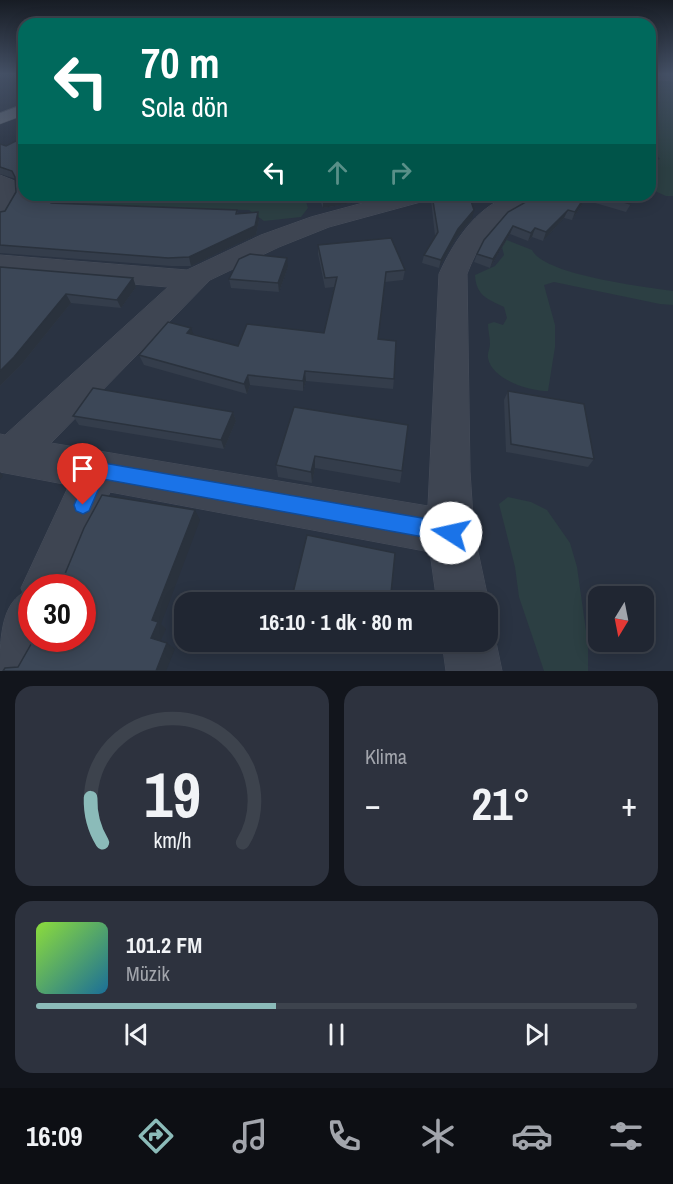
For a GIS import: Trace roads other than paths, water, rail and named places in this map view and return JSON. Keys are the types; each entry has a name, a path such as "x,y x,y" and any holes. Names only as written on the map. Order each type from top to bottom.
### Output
{"main road":[{"path":"0,119 18,112"}],"street":[{"path":"0,182 9,190 9,197 0,212"},
{"path":"6,454 132,341 192,280 220,264 320,222 398,201"},
{"path":"461,592 451,533 449,471 453,274 472,238 484,222 506,201"},
{"path":"0,264 192,280"},
{"path":"6,454 451,533"},
{"path":"52,574 98,470"},
{"path":"1,671 18,641"},
{"path":"471,652 474,671"}]}
